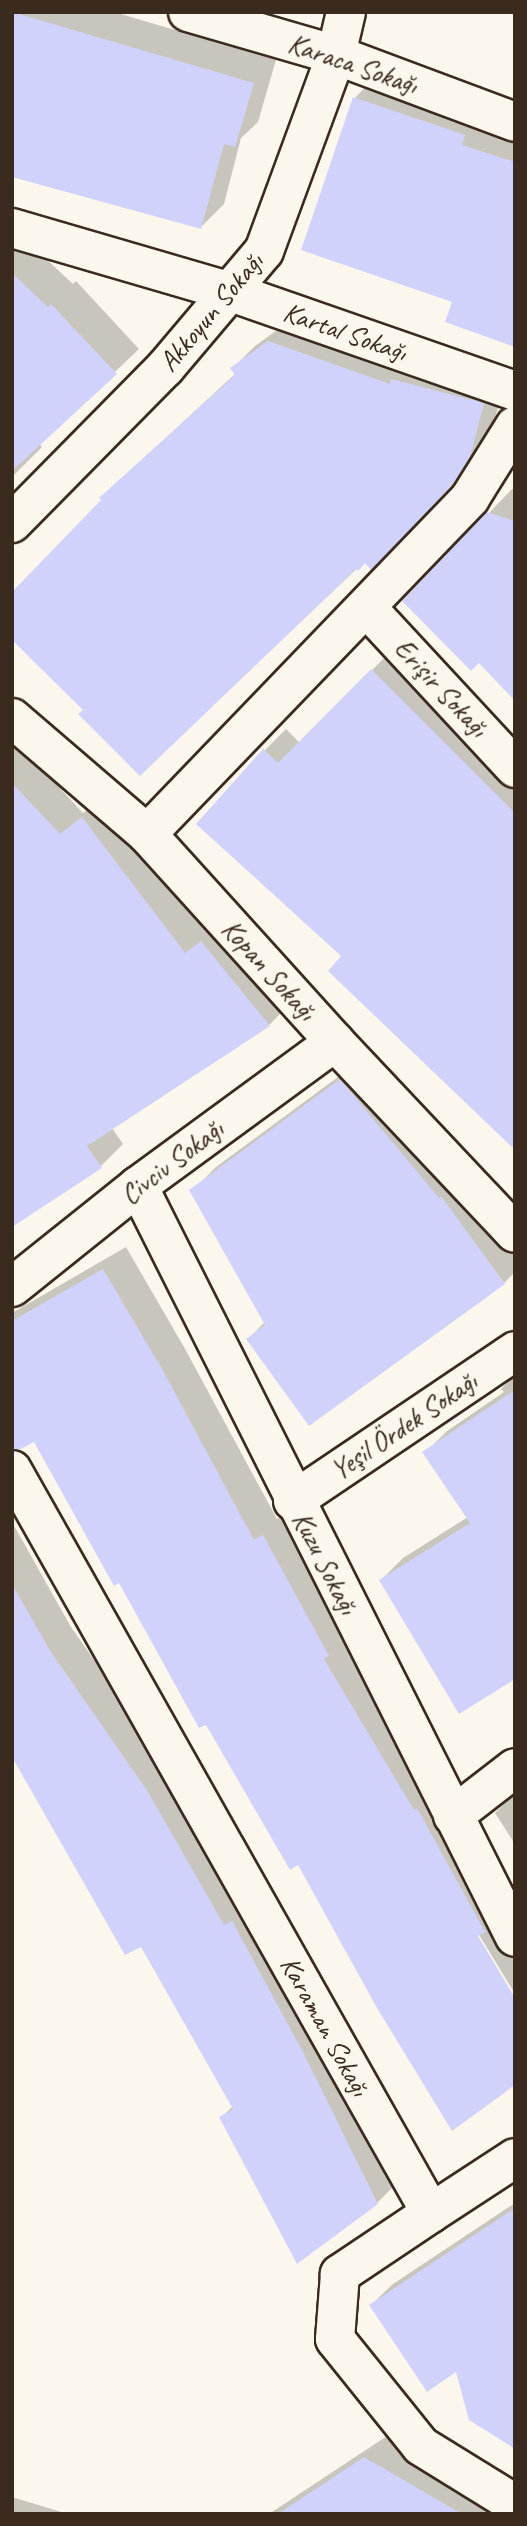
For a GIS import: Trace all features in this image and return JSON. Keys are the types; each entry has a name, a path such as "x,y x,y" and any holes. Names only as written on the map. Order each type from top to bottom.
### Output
{"street":[{"name":"Karaca Sokağı","path":"188,12 336,55 515,122"},
{"name":"Akkoyun Sokağı","path":"12,523 165,368 264,251 336,55 346,12"},
{"name":"Kartal Sokağı","path":"12,228 232,292 515,391"},
{"path":"147,834 470,498 515,426"},
{"name":"Erişir Sokağı","path":"367,608 515,768"},
{"name":"Kopan Sokağı","path":"12,718 147,834 335,1042 515,1233"},
{"name":"Civciv Sokağı","path":"12,1287 138,1186 335,1042"},
{"name":"Kuzu Sokağı","path":"138,1186 293,1501 515,1937"},
{"name":"Yeşil Ördek Sokağı","path":"293,1501 515,1351"},
{"name":"Karaman Sokağı","path":"12,1470 431,2213"},
{"path":"453,1816 515,1768"},
{"path":"515,2158 340,2274 335,2339 421,2446 515,2504"}],"building":[{"path":"12,12 254,83 235,147 224,144 201,229 12,177"},
{"path":"353,97 465,135 462,145 515,162 515,347 445,322 452,302 301,250"},
{"path":"12,273 48,307 51,304 117,374 12,471"},
{"path":"268,341 390,384 391,379 484,403 470,457 453,484 371,570 365,563 358,571 356,569 140,776 78,714 83,710 12,640 12,592 101,500 99,498 235,375 230,368"},
{"path":"486,512 515,521 515,701 479,663 471,671 402,601"},
{"path":"371,669 515,813 515,1150 328,971 341,956 196,824 263,749 278,763"},
{"path":"12,783 60,834 82,817 185,953 201,941 270,1026 87,1146 102,1168 12,1227"},
{"path":"340,1079 439,1198 441,1196 505,1284 309,1426 246,1339 265,1325 189,1190"},
{"path":"103,1269 162,1369 254,1540 263,1535 329,1656 324,1659 414,1810 417,1808 485,1932 478,1936 515,1998 515,2085 452,2131 377,2008 298,1865 290,1870 206,1725 199,1728 119,1583 114,1586 34,1442 19,1450 12,1448 12,1321"},
{"path":"515,1390 515,1679 459,1714 379,1580 470,1523 422,1452"},
{"path":"12,1584 49,1649 148,1792 224,1925 232,1921 303,2052 378,2204 297,2264 219,2117 233,2109 141,1947 125,1955 12,1757"},
{"path":"515,2208 515,2449 469,2420 456,2372 427,2392 369,2305"},
{"path":"364,2457 462,2514 278,2514"}]}
